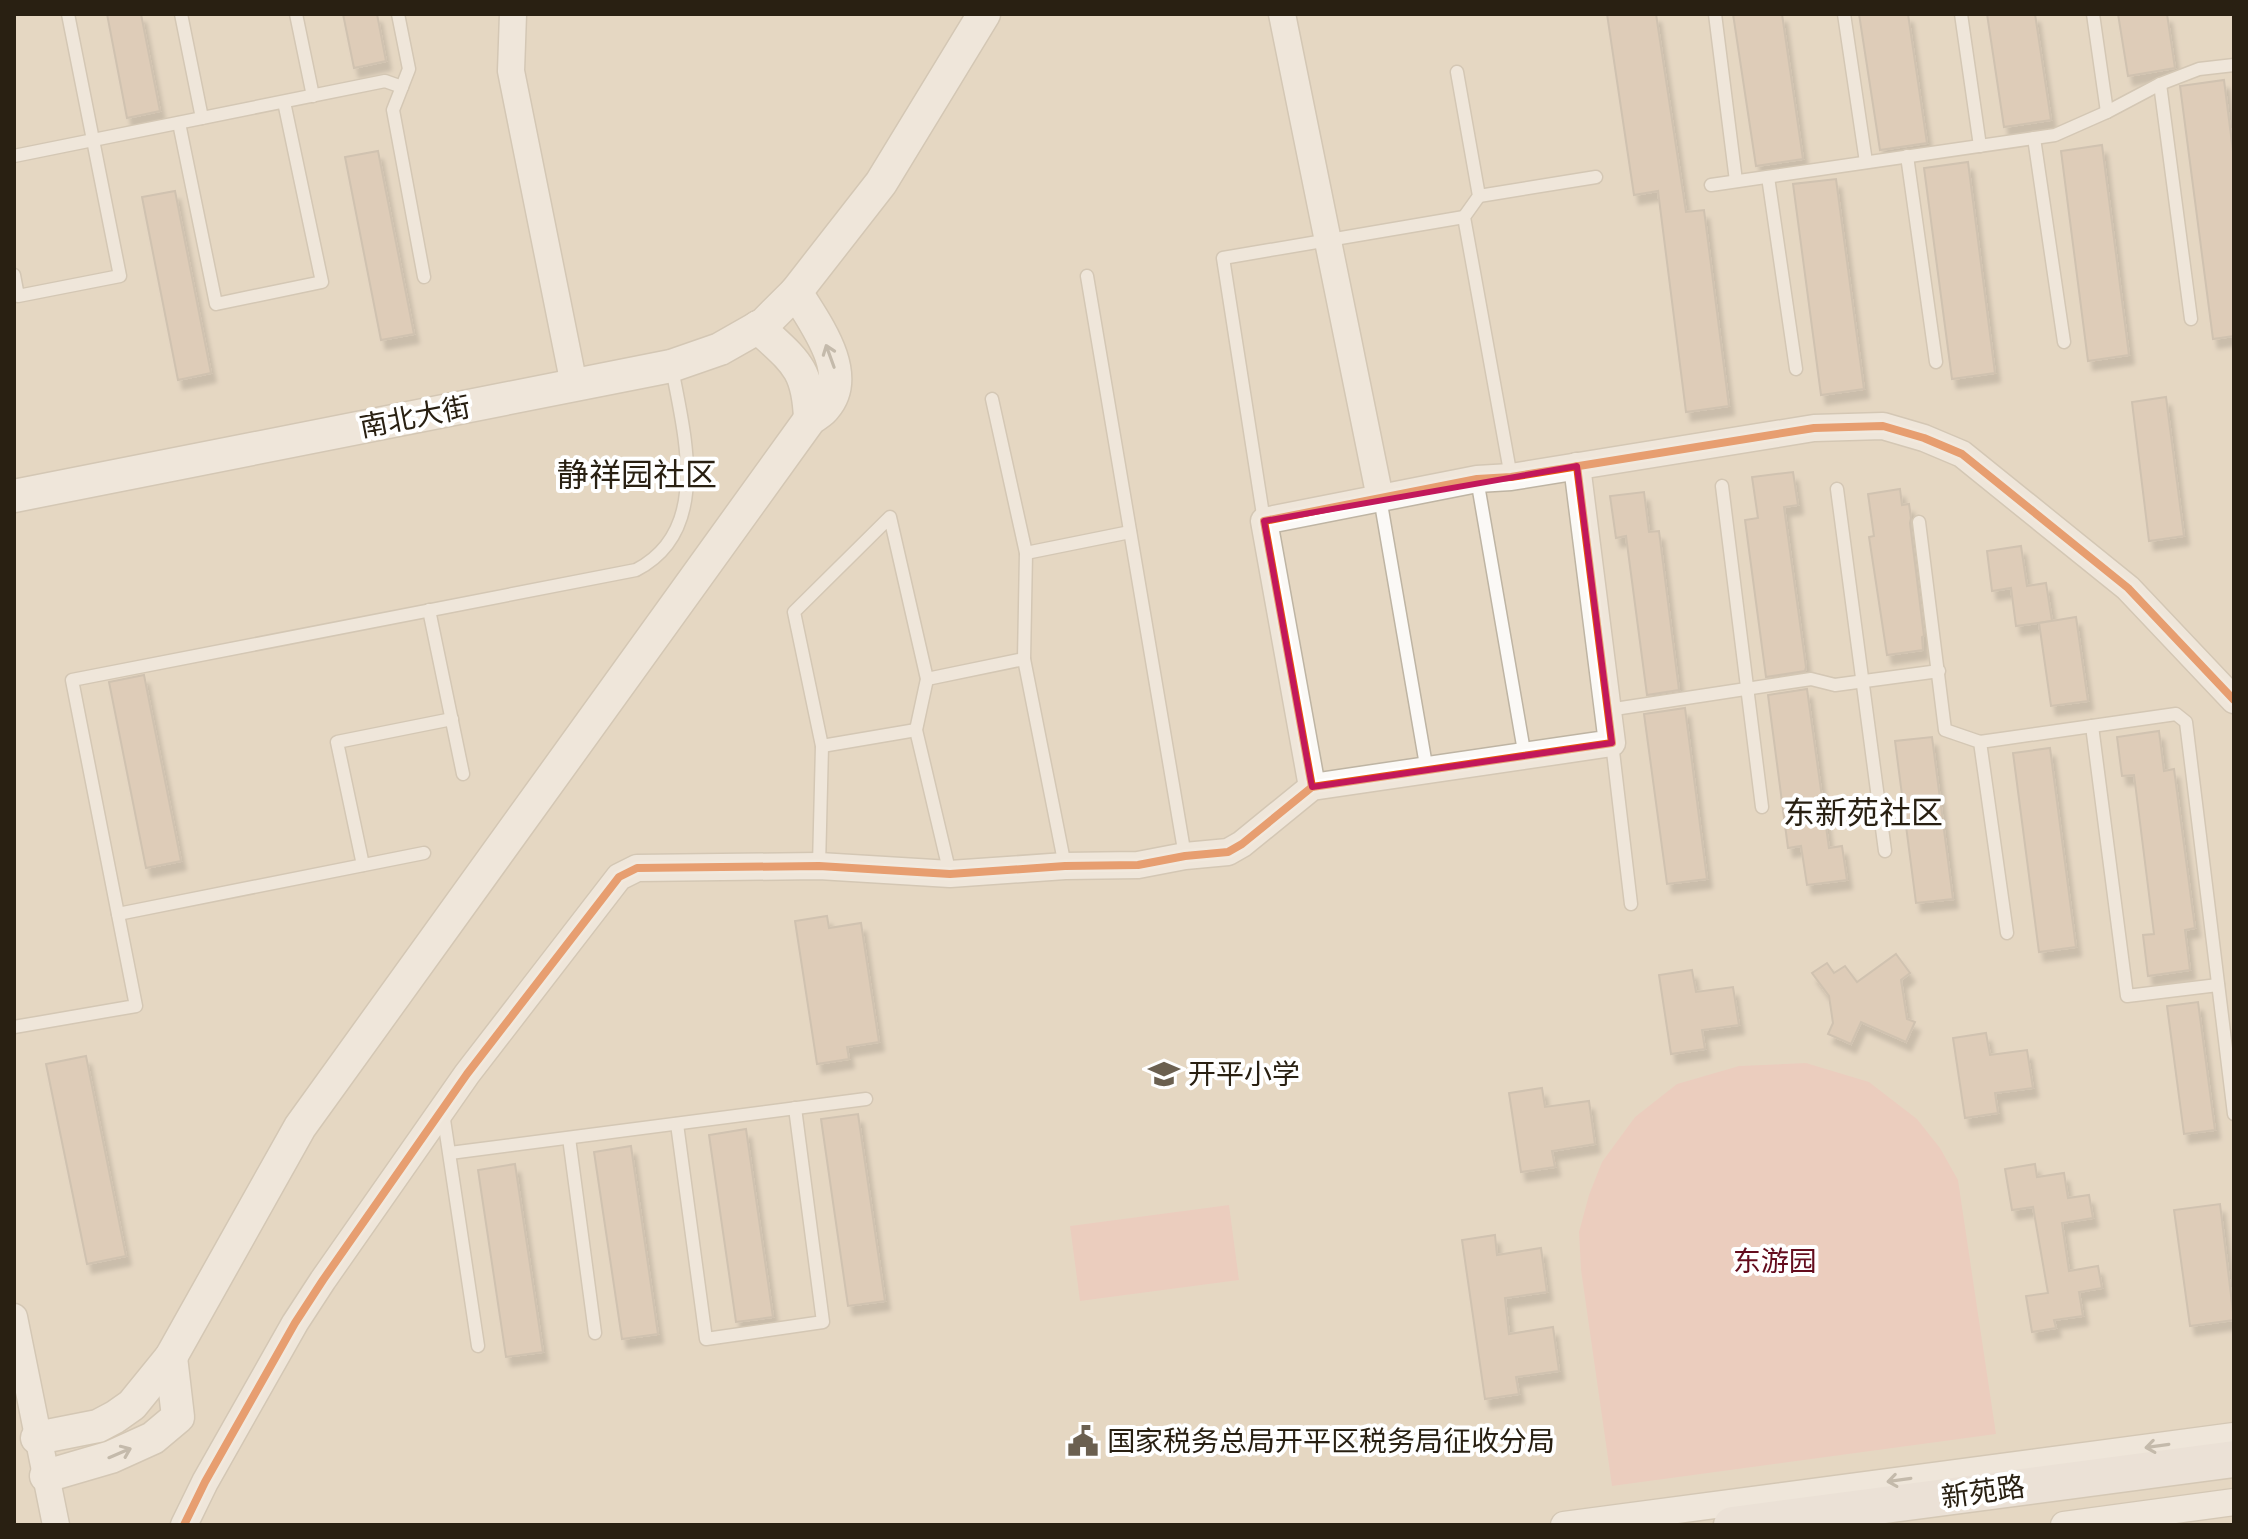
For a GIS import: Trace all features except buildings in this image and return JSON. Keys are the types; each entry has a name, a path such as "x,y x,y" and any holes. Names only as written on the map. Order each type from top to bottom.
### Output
{"main road":[{"name":"新苑路","path":"1732,1525 2234,1459"},
{"name":"新苑路","path":"1898,1525 2234,1480"}],"street":[{"path":"513,14 511,71 574,385"},
{"name":"南北大街","path":"14,496 671,366 720,349 758,327 796,292 881,183 984,14"},
{"path":"1282,14 1380,498"},
{"path":"37,1438 98,1426 115,1417 132,1405 171,1357 300,1127 810,419 827,406 836,383 835,364 796,292"},
{"path":"758,327 801,371 807,385 810,419"},
{"path":"1312,787 1264,521 1477,479 1511,477 1814,428 1883,426 1962,454 2128,588 2234,700"},
{"path":"184,1525 295,1323 467,1074 619,877 637,868 819,866 950,874 1065,866 1138,865 1228,852 1312,787 1612,743 1577,466"},
{"path":"14,1317 56,1525"},
{"path":"46,1476 111,1457 153,1438 178,1417 171,1357"},
{"path":"1564,1525 2234,1436"},
{"path":"2064,1525 2234,1502"}],"lane":[{"path":"14,275 18,296 120,276 68,14"},
{"path":"181,14 202,118"},
{"path":"296,14 313,96"},
{"path":"398,14 409,69 393,110 424,277"},
{"path":"1715,14 1736,181"},
{"path":"1844,14 1866,162"},
{"path":"1961,14 1980,146"},
{"path":"2093,14 2107,112"},
{"path":"1711,185 2055,135 2160,84 2199,69 2234,65"},
{"path":"1457,72 1479,196"},
{"path":"14,156 385,81 402,87"},
{"path":"2160,84 2191,319"},
{"path":"179,123 216,304 322,282 284,102"},
{"path":"2034,138 2064,342"},
{"path":"1907,156 1936,362"},
{"path":"1264,521 1223,258 1464,217 1479,196 1596,177"},
{"path":"1768,177 1796,369"},
{"path":"1464,217 1511,477"},
{"path":"1087,276 1185,856"},
{"path":"14,1027 136,1006 72,680 636,570 662,552 680,521 687,476 686,447 671,366"},
{"path":"992,399 1026,553 1024,659 1065,866"},
{"path":"1477,479 1525,757"},
{"path":"1722,486 1762,807"},
{"path":"1837,489 1885,851"},
{"path":"1380,498 1427,771"},
{"path":"819,866 822,746 794,612 890,517 927,679 916,730 950,874"},
{"path":"1919,522 1945,730 1980,742 2176,714 2186,722 2234,1114"},
{"path":"1026,553 1130,532"},
{"path":"429,610 463,774"},
{"path":"927,679 1024,659"},
{"path":"1608,710 1811,679 1835,685 1939,671"},
{"path":"363,865 337,742 452,719"},
{"path":"2092,726 2127,996 2218,985"},
{"path":"822,746 916,730"},
{"path":"1980,742 2007,933"},
{"path":"1612,743 1631,904"},
{"path":"118,914 424,853"},
{"path":"450,1153 866,1099"},
{"path":"677,1124 706,1339 823,1322 795,1108"},
{"path":"443,1110 478,1346"},
{"path":"569,1138 595,1333"}],"highlighted area":[{"path":"1577,466 1612,743 1312,787 1264,521"}],"green space":[{"name":"东游园","path":"1806,1063 1869,1082 1917,1119 1940,1148 1958,1180 1996,1434 1612,1486 1581,1270 1579,1232 1602,1162 1635,1117 1677,1084 1739,1066"},
{"path":"1229,1205 1239,1280 1080,1301 1070,1226"}],"cycle path":[{"path":"1312,787 1264,521 1477,479 1511,477 1814,428 1883,426 1962,454 2128,588 2234,700"},
{"path":"184,1525 295,1323 323,1280 467,1074 619,877 637,868 819,866 950,874 1065,866 1138,865 1228,852 1312,787 1612,743 1577,466"}],"place":[{"name":"开平小学","path":"1164,1074"},
{"name":"国家税务总局开平区税务局征收分局","path":"1083,1441"}],"district":[{"name":"静祥园社区","path":"637,475"},
{"name":"东新苑社区","path":"1863,813"}]}
